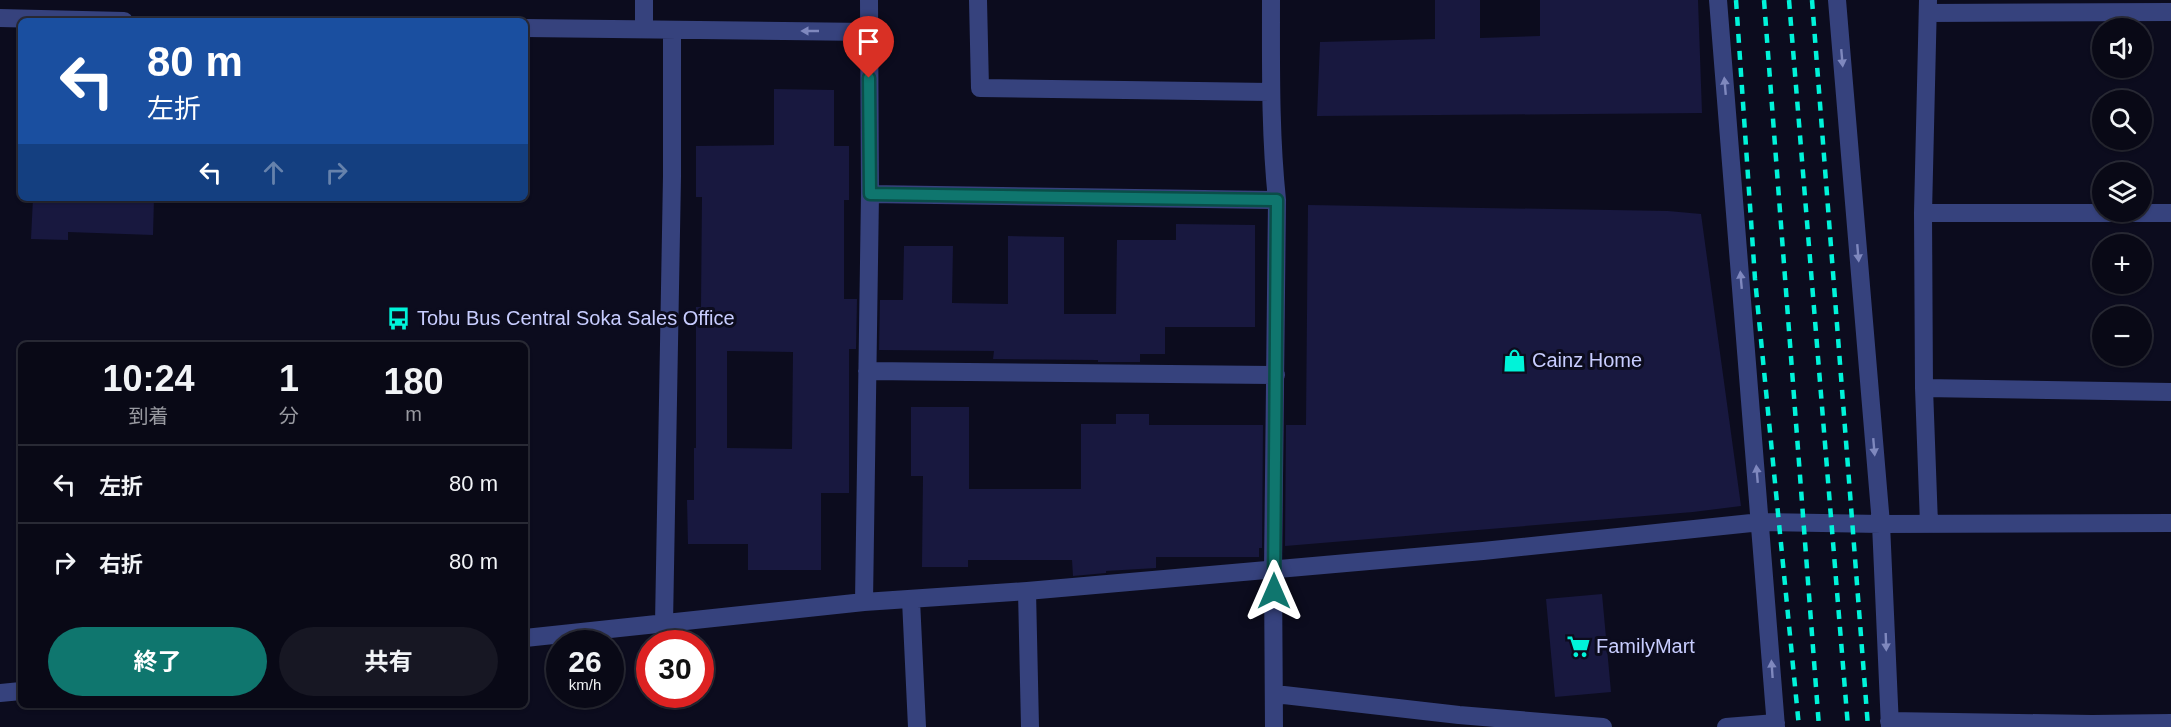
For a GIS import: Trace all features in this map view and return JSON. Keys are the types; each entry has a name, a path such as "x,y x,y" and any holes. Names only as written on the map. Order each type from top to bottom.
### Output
{"street":[{"path":"644,0 644,28"},
{"path":"864,602 870,194 869,0"},
{"path":"978,0 980,88 1270,92"},
{"path":"1271,0 1270,92 1277,200 1274,727"},
{"path":"1718,0 1776,725 1726,727"},
{"path":"1837,0 1881,524 1890,724 2171,723"},
{"path":"1929,524 1924,388 1923,213 1928,7 2171,12"},
{"path":"0,18 18,18"},
{"path":"528,28 869,32"},
{"path":"664,624 672,30"},
{"path":"870,194 1277,200"},
{"path":"1923,213 2171,213"},
{"path":"867,371 1276,375"},
{"path":"1924,388 2171,392"},
{"path":"528,638 864,602 1274,570 1761,522 2171,523"},
{"path":"1027,591 1030,727"},
{"path":"911,600 917,727"},
{"path":"0,693 18,691"},
{"path":"1275,694 1460,715 1603,727"}],"building":[{"path":"1435,0 1480,0 1480,38 1540,36 1540,0 1698,0 1702,113 1317,116 1320,42 1435,39"},
{"path":"774,89 834,90 834,146 849,146 849,200 844,200 844,299 857,299 856,349 849,349 849,493 821,493 821,570 748,570 748,544 688,544 687,500 694,500 694,448 696,448 696,307 701,307 702,197 696,197 696,146 774,145","holes":["727,351 793,352 792,449 727,448"]},
{"path":"33,201 154,201 153,235 68,232 68,240 31,239"},
{"name":"Cainz Home","path":"1308,205 1668,211 1701,214 1741,506 1285,546 1286,425 1306,425"},
{"path":"1176,224 1255,225 1255,327 1165,327 1165,354 1140,354 1140,362 993,359 994,351 879,350 880,300 903,300 904,246 953,246 952,303 1008,304 1008,236 1064,237 1064,314 1116,314 1117,240 1176,240"},
{"path":"911,407 969,407 969,489 1081,489 1081,424 1116,424 1116,414 1149,414 1149,425 1263,425 1262,548 1259,548 1259,557 1156,557 1156,568 1106,571 1106,573 1073,576 1072,560 968,560 968,567 922,567 923,476 911,476"},
{"name":"FamilyMart","path":"1602,594 1611,692 1555,697 1546,599"}],"railway":[{"path":"1736,0 1755,279 1799,727"},
{"path":"1764,0 1819,727"},
{"path":"1789,0 1848,727"},
{"path":"1812,0 1868,727"}],"place":[{"name":"Tobu Bus Central Soka Sales Office","path":"399,318"},
{"name":"Cainz Home","path":"1514,360"},
{"name":"FamilyMart","path":"1578,646"}],"route":[{"path":"869,78 870,194 1277,200 1274,591"}]}
